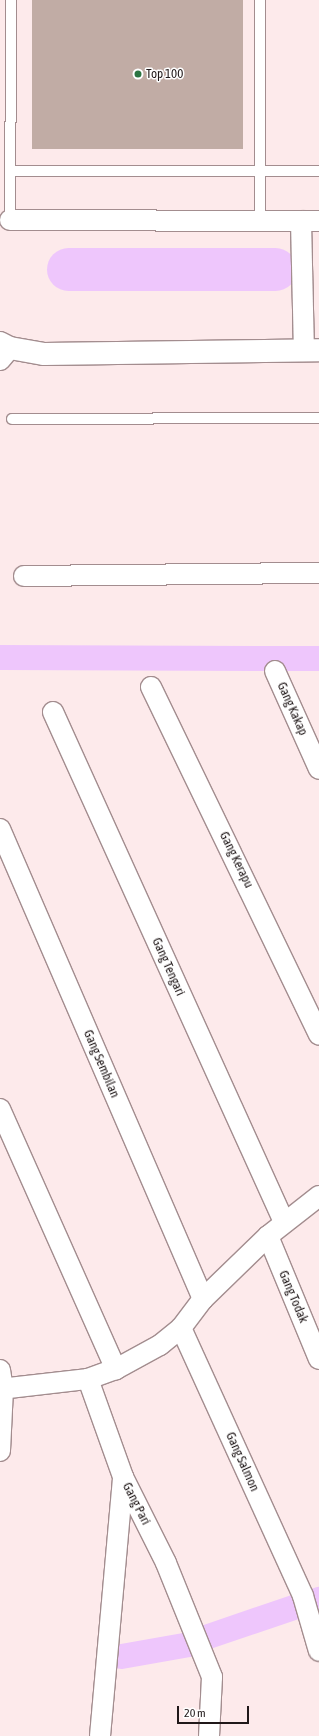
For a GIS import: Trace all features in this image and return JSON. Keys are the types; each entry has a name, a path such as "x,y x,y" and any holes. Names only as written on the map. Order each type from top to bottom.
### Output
{"main road":[{"path":"3,350 44,354 311,350"}],"street":[{"path":"10,220 310,221 311,350"},
{"path":"24,576 319,573"},
{"name":"Gang Kakap","path":"274,671 319,769"},
{"name":"Gang Kerapu","path":"151,687 319,1035"},
{"name":"Gang Tengari","path":"53,712 284,1222"},
{"name":"Gang Sembilan","path":"0,828 203,1299"},
{"path":"0,1109 116,1369"},
{"path":"2,1389 88,1379 116,1369 160,1345 181,1328 203,1299 268,1236 319,1196"},
{"name":"Gang Todak","path":"268,1236 319,1359"},
{"name":"Gang Salmon","path":"181,1328 303,1596 319,1651"},
{"path":"0,1370 2,1389 0,1451"},
{"name":"Gang Pari","path":"88,1379 123,1477 166,1563 212,1677 209,1736"},
{"path":"100,1736 123,1477"}],"lane":[{"path":"10,220 11,0"},
{"path":"260,0 260,221"},
{"path":"10,171 319,171"},
{"path":"12,419 319,418"}],"building":[{"name":"Top 100","path":"32,0 243,0 243,149 32,149"}],"waterway":[{"path":"68,269 275,269"},
{"path":"0,657 319,658"},
{"path":"311,1602 319,1599"},
{"path":"205,1637 296,1606"},
{"path":"121,1656 189,1644"}],"place":[{"name":"Top 100","path":"138,74"}]}
